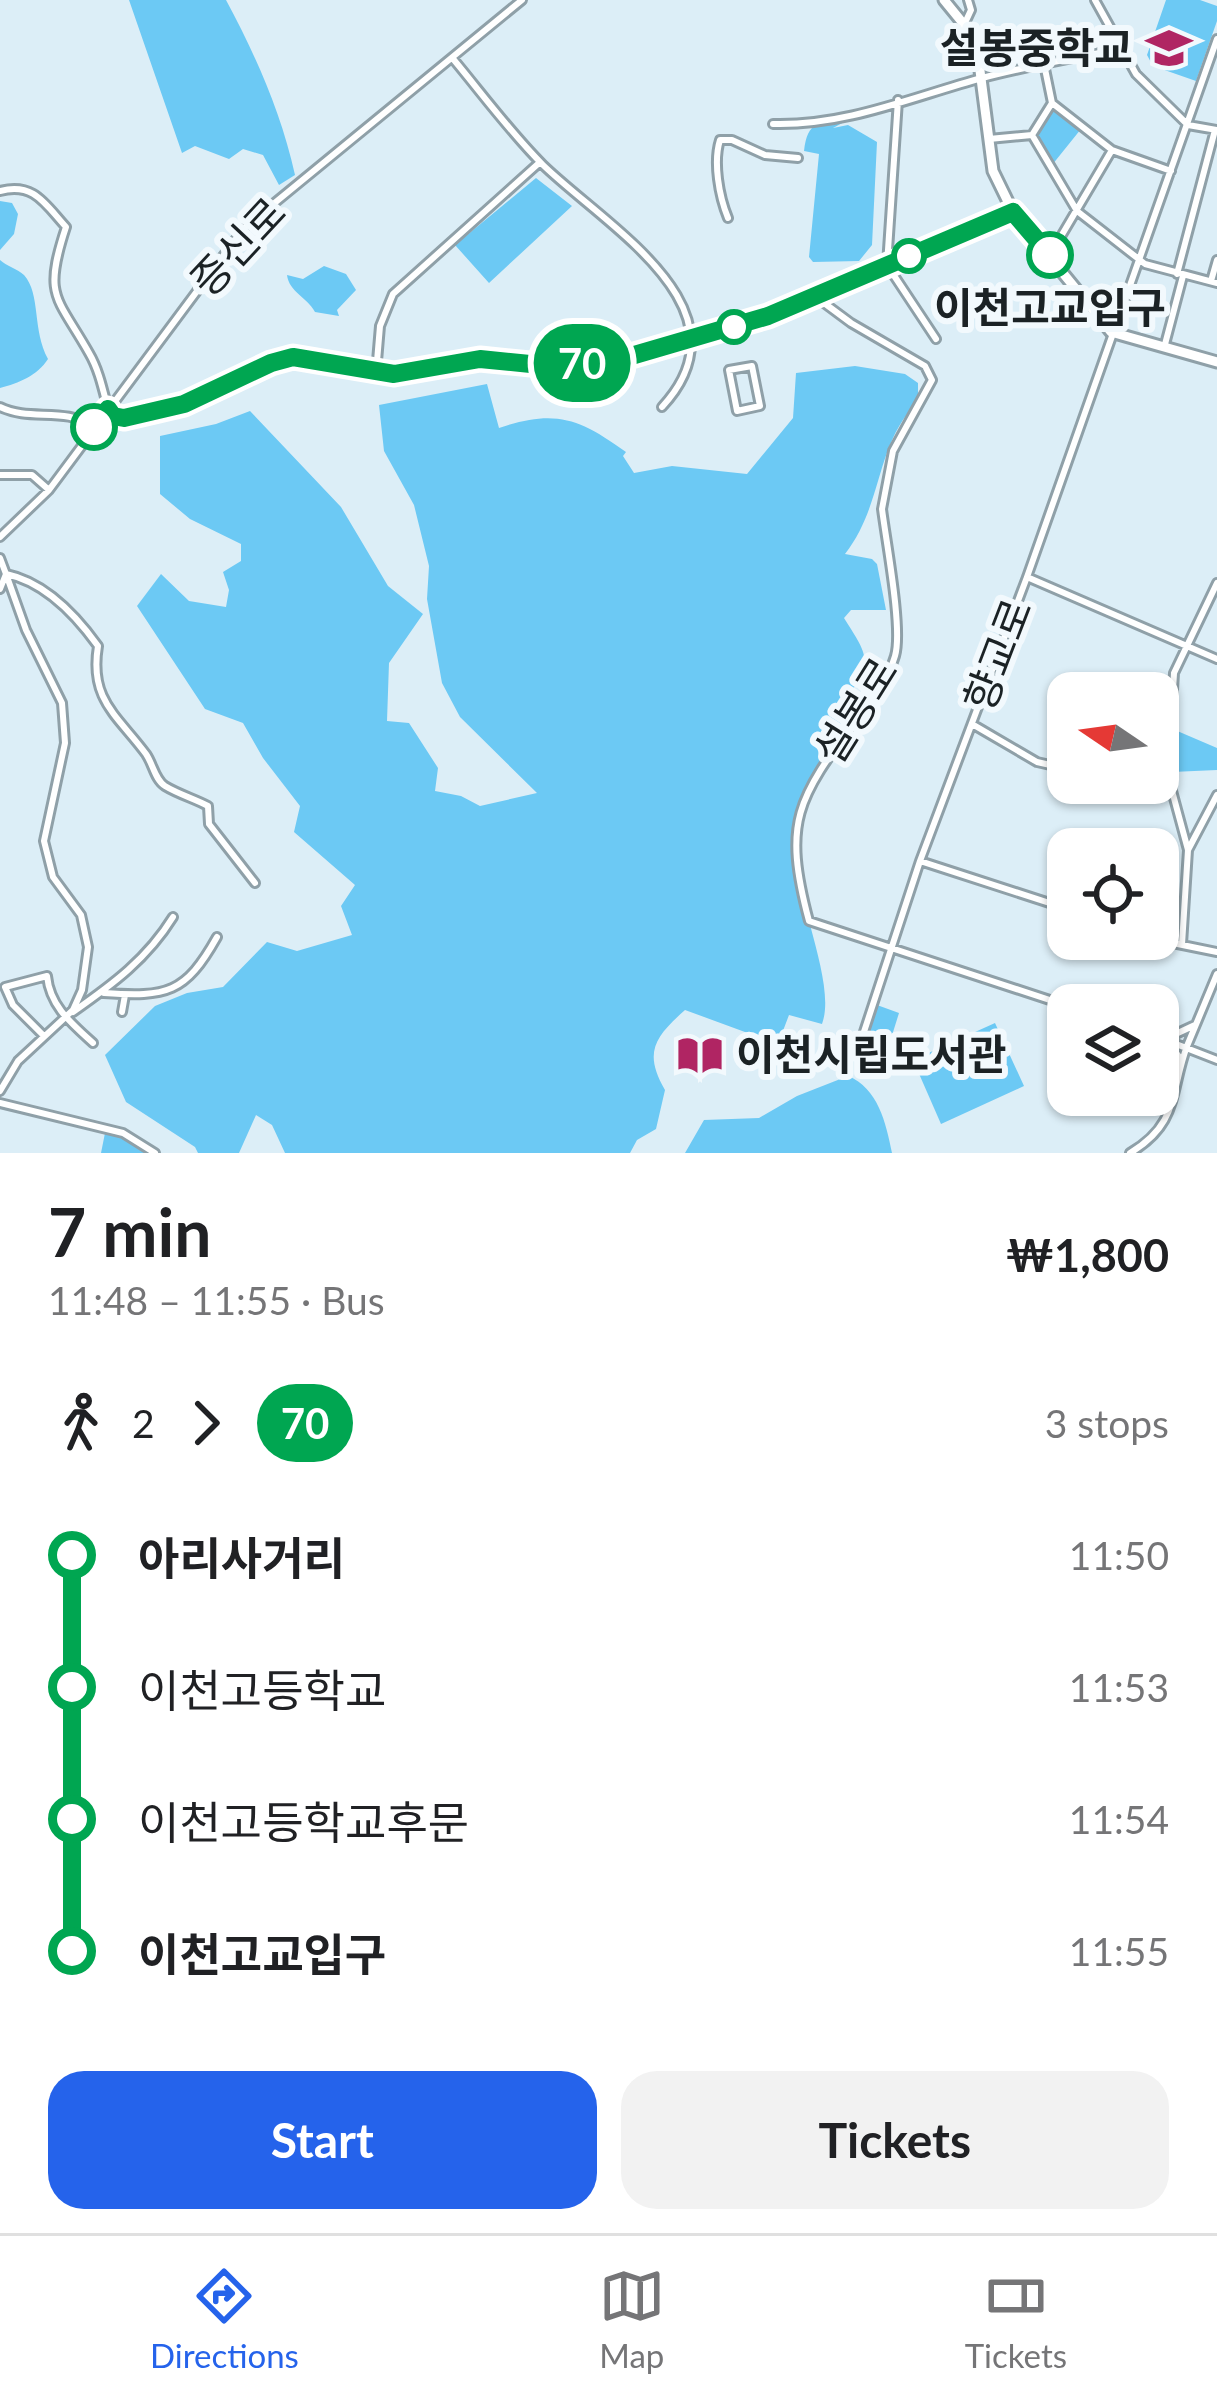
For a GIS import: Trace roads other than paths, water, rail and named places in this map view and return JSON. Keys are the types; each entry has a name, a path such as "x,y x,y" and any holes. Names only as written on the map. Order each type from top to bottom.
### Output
{"main road":[{"path":"944,0 964,25 982,78 996,179 1013,212 1111,332 1217,362"}],"street":[{"name":"증신로","path":"0,537 49,490 244,229 522,0"},
{"path":"964,25 971,10 968,0"},
{"path":"1095,0 1136,74 1189,125 1216,130 1164,348"},
{"name":"향교로","path":"858,1050 920,861 1027,577 1217,39"},
{"path":"772,124 802,124 885,109 898,100 982,78 1120,49"},
{"path":"454,60 540,162 672,285 693,339 690,369 662,407"},
{"path":"1044,64 1052,104 1112,150 1172,171"},
{"path":"1207,68 1217,70"},
{"path":"898,100 886,265 937,339"},
{"path":"1170,108 1185,110 1196,102"},
{"path":"1032,135 1052,104"},
{"path":"989,139 1032,135"},
{"path":"1032,135 1077,211 1139,260 1214,282 1217,260"},
{"path":"728,218 718,165 720,140 732,140 765,155 798,158"},
{"path":"1050,255 1112,150"},
{"path":"376,374 380,326 393,294 540,162"},
{"path":"0,191 28,189 66,227 52,270 55,287 68,325 92,359 108,409 113,416 124,418 184,404 293,357 394,374 480,359 562,365 631,356 759,320 1013,212"},
{"name":"설봉로","path":"816,296 925,366 932,380 893,451 884,489 896,653 884,682 806,791 797,814 794,849 809,921 1047,999"},
{"path":"752,366 760,406 737,411 729,370 752,366"},
{"path":"0,407 20,414 62,413 94,427"},
{"path":"0,475 32,475 49,490"},
{"path":"0,558 65,718 63,756 44,841 53,877 81,915 87,933 82,990 65,1018"},
{"path":"0,589 6,574"},
{"path":"6,574 30,580 81,622 98,646 100,690 118,724 144,752 159,782 208,806 209,824 255,883"},
{"path":"1027,577 1217,658"},
{"path":"1175,672 1217,583"},
{"path":"972,724 1047,764"},
{"path":"1188,850 1217,795"},
{"path":"1176,804 1188,850 1182,944"},
{"path":"920,861 1047,902"},
{"path":"0,1091 19,1060 65,1018 136,965 173,917"},
{"path":"82,990 98,995 156,995 176,989 217,937"},
{"path":"1179,943 1217,952"},
{"path":"1130,1153 1152,1138 1167,1119 1187,1047 1217,974"},
{"path":"45,1037 14,1005 5,987 47,976 48,991 65,1018 93,1043"},
{"path":"122,1012 125,994"},
{"path":"1179,1031 1197,1024"},
{"path":"1179,1044 1217,1060"},
{"path":"1179,1059 1182,1063"},
{"path":"0,1103 123,1133 155,1153"}],"place":[{"name":"설봉중학교","path":"1169,48"},
{"name":"이천고교입구","path":"1050,255"},
{"name":"이천시립도서관","path":"700,1055"}]}
